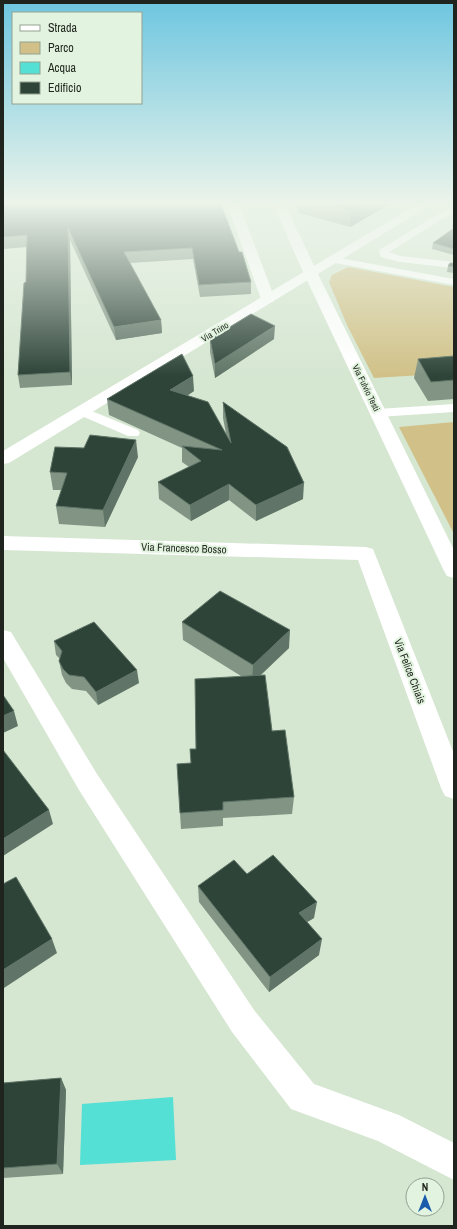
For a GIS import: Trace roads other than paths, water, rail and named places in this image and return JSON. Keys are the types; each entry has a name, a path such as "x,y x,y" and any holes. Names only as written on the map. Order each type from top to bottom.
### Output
{"street":[{"path":"254,261 268,300"},
{"name":"Via Fulvio Testi","path":"305,261 454,571"},
{"name":"Via Trino","path":"3,458 332,261"},
{"name":"Via Francesco Bosso","path":"3,543 366,554"},
{"name":"Via Felice Chiais","path":"366,554 454,788"},
{"path":"3,638 88,782 234,1007 303,1097 387,1127 454,1162"}],"lane":[{"path":"353,261 454,282"},
{"path":"421,261 454,265"},
{"path":"378,413 454,408"},
{"path":"82,411 132,433"}],"water":[{"path":"173,1097 176,1160 80,1165 82,1104"}]}
